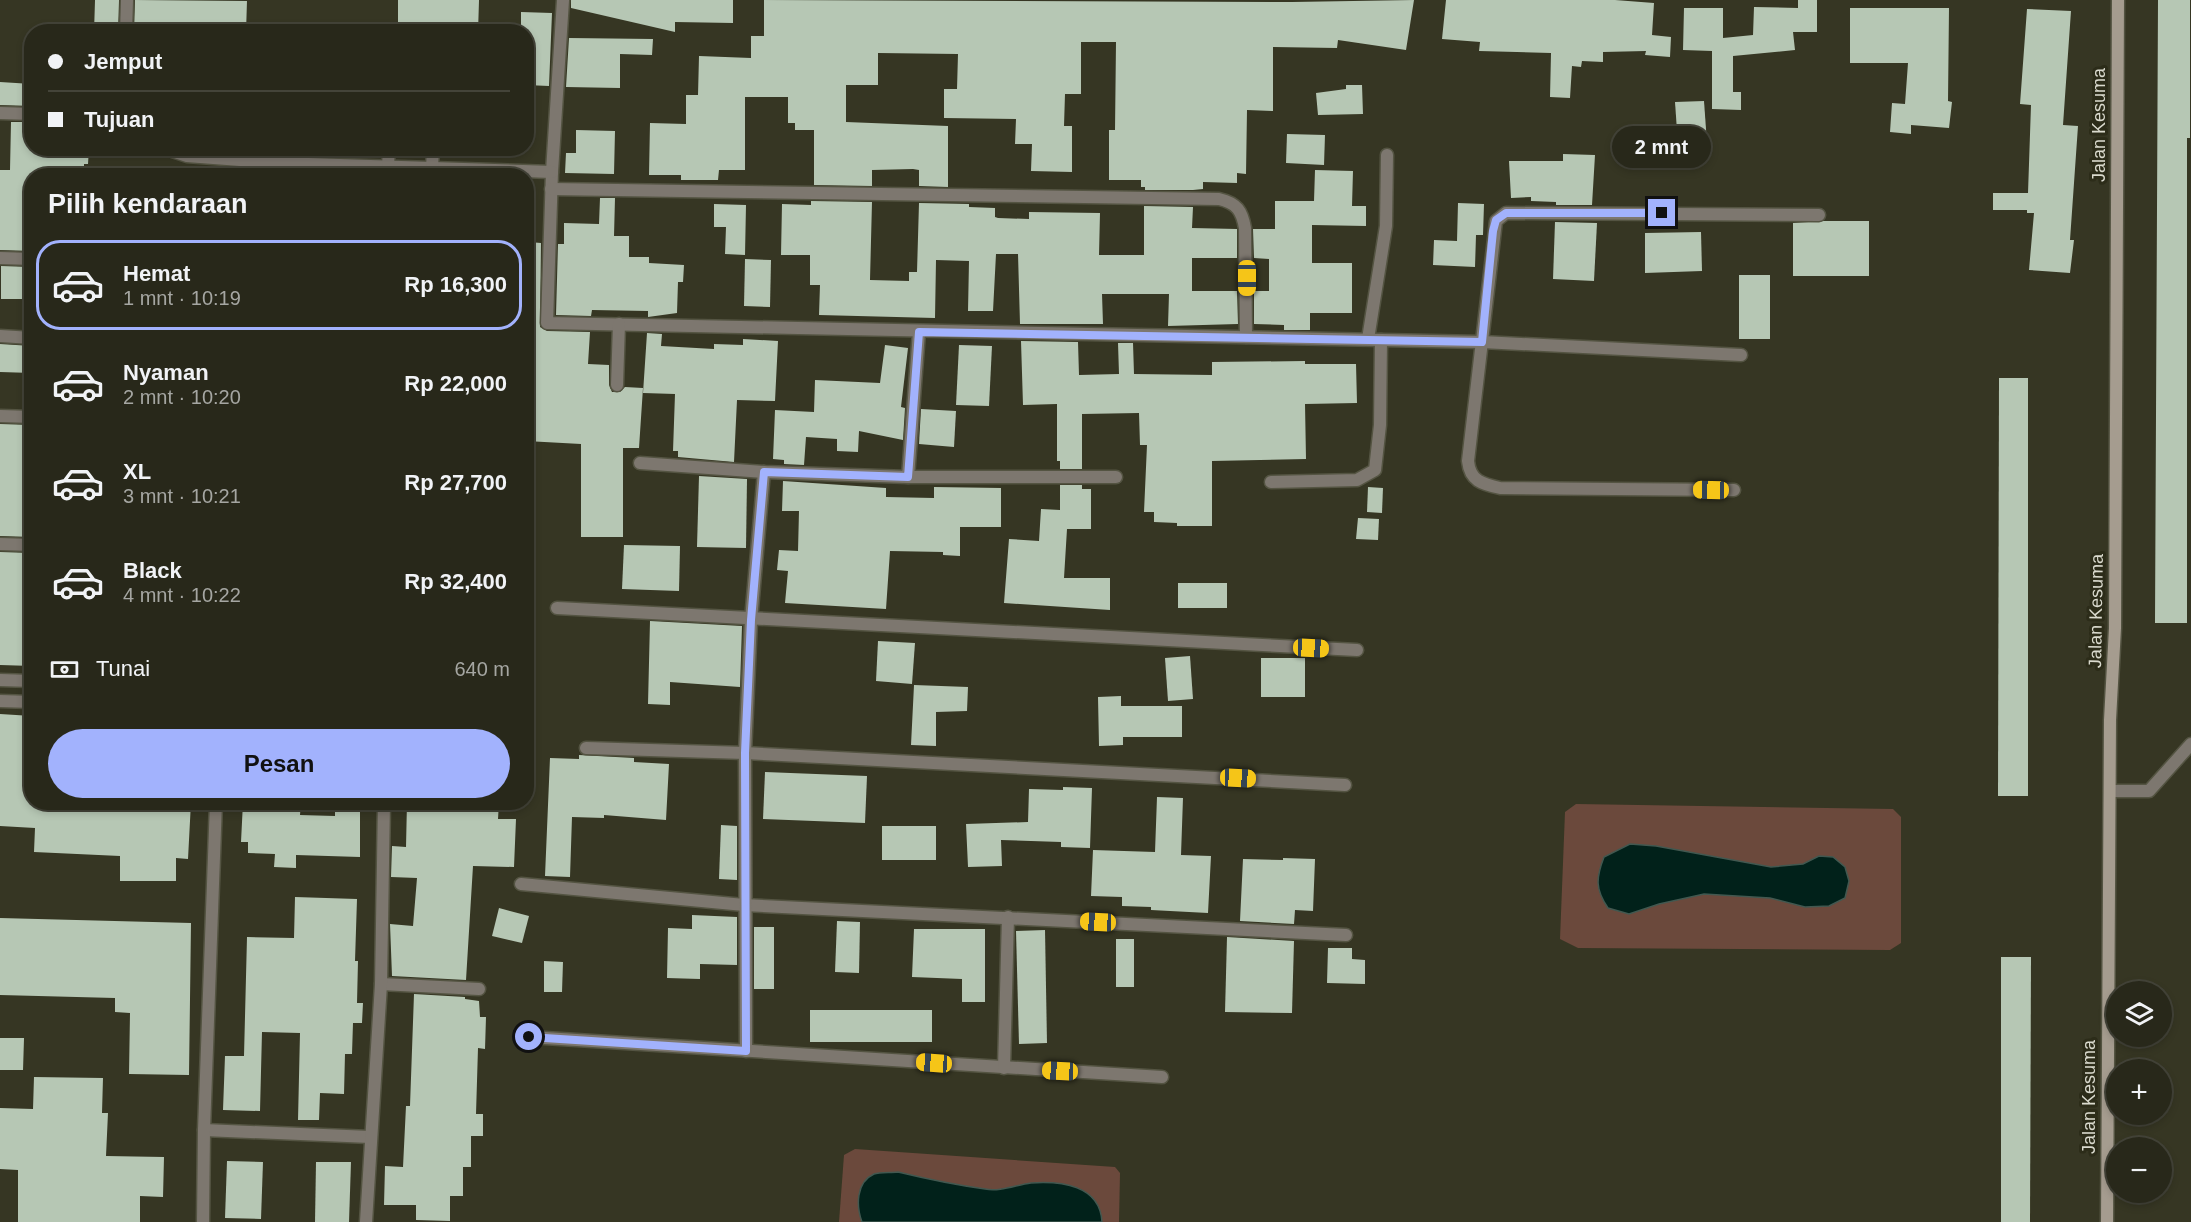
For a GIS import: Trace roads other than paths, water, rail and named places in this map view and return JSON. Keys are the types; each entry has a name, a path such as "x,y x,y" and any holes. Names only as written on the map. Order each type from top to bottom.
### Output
{"street":[{"path":"126,24 127,0"},
{"path":"563,0 551,189 547,323 1413,340 1741,355"},
{"name":"Jalan Kesuma","path":"2107,1222 2110,791 2115,628 2118,0"},
{"path":"0,113 24,114"},
{"path":"1368,339 1386,226 1387,155"},
{"path":"187,156 271,168"},
{"path":"388,166 389,156"},
{"path":"315,168 388,166 432,168 433,156"},
{"path":"534,172 552,172"},
{"path":"551,189 1219,199 1237,206 1242,213 1245,228 1246,337"},
{"path":"1734,490 1500,488 1476,480 1469,471 1468,461 1496,220 1506,213 1819,214"},
{"path":"0,258 24,259"},
{"path":"617,385 619,324"},
{"path":"908,477 919,332"},
{"path":"0,336 24,338"},
{"path":"1271,482 1358,480 1375,471 1388,340"},
{"path":"0,416 24,417"},
{"path":"640,464 764,472 908,477 1116,477"},
{"path":"746,1051 745,753 751,620 764,472"},
{"path":"0,544 24,545"},
{"path":"557,608 751,620 1358,650"},
{"path":"0,680 24,681"},
{"path":"0,701 24,702"},
{"path":"2110,791 2150,791 2191,744"},
{"path":"586,748 745,753 1345,785"},
{"path":"203,1222 204,1130 216,810"},
{"path":"366,1222 381,984 384,810"},
{"path":"521,884 744,905 1346,935"},
{"path":"1004,1068 1008,917"},
{"path":"381,984 479,989"},
{"path":"529,1037 1162,1077"},
{"path":"204,1130 370,1137"}],"water":[{"path":"1630,844 1656,846 1771,867 1803,864 1819,856 1833,857 1845,867 1849,881 1845,898 1829,906 1805,907 1770,898 1704,894 1659,904 1629,914 1608,908 1598,883 1604,857"},
{"path":"898,1172 991,1190 1031,1183 1066,1185 1087,1193 1094,1200 1100,1210 1102,1222 862,1222 858,1202 864,1183 874,1174"}]}
